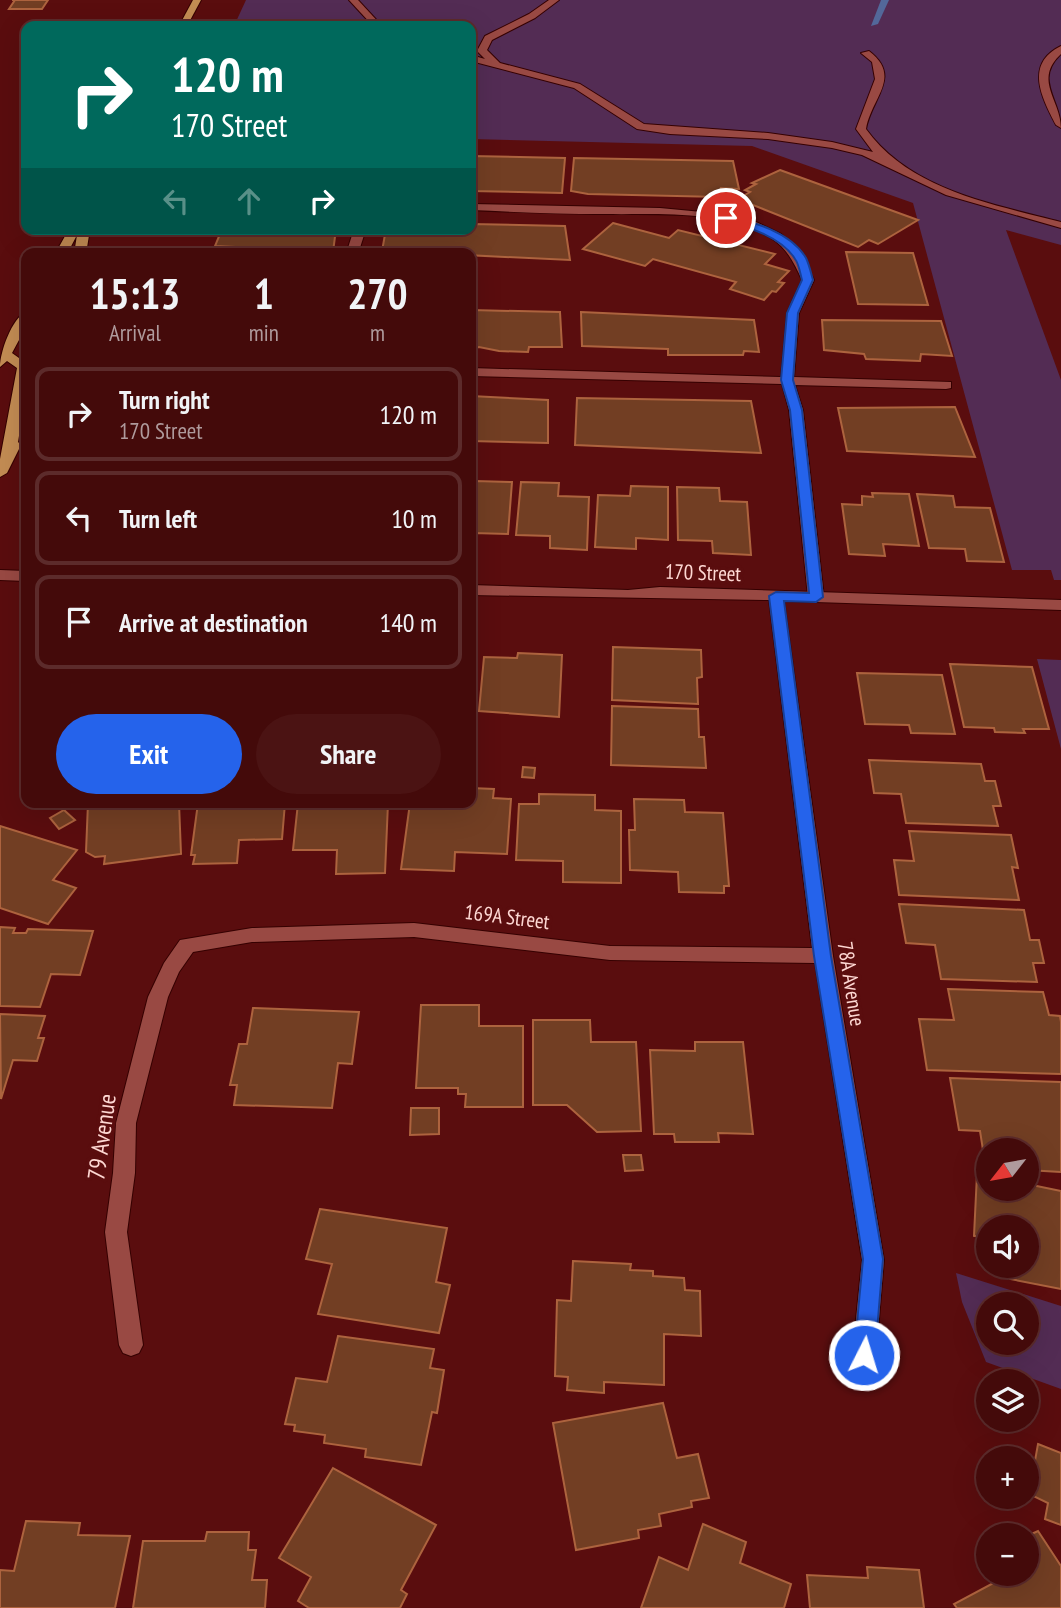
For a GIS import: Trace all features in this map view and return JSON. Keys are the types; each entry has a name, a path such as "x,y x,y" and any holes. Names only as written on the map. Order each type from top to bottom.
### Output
{"main road":[{"path":"186,21 197,0"},
{"path":"21,325 2,357 21,366"},
{"path":"9,454 21,384"},
{"path":"0,473 21,431"}],"street":[{"path":"354,0 373,21"},
{"path":"499,66 482,51 488,38 532,16 555,0"},
{"path":"1061,49 1047,62 1043,85 1061,125"},
{"path":"866,53 878,64 880,75 876,94 863,118 861,129 890,164"},
{"path":"476,59 577,86 641,127 768,136 832,145 866,153 937,187 1061,225"},
{"path":"476,207 693,213 726,218 771,233 794,249 805,268 808,280 793,313 787,380 796,410 816,597"},
{"path":"476,372 946,385"},
{"path":"0,575 21,576"},
{"name":"170 Street","path":"476,590 1061,605"},
{"name":"78A Avenue","path":"776,596 822,956 873,1259 862,1378"},
{"name":"169A Street","path":"187,945 252,935 414,930 620,954 822,956"},
{"name":"79 Avenue","path":"131,1345 116,1232 124,1173 126,1123 158,997 171,968 187,945"}],"shaded area":[{"path":"246,0 1061,0 1061,245 1006,230 1061,380 1061,580 1054,580 1051,570 1012,570 913,203 752,146 476,139 476,21 236,21"},
{"path":"1037,659 1061,660 1061,749"},
{"path":"956,1273 1016,1292 976,1292 976,1337 962,1302"},
{"path":"1039,1299 1061,1306 1061,1389 1039,1381 1039,1369 1005,1369 986,1362 983,1355 1039,1355"}],"building":[{"path":"15,0 48,0 42,9 9,9"},
{"path":"476,156 565,158 562,193 476,191"},
{"path":"574,158 733,161 739,189 721,188 720,197 588,194 571,191"},
{"path":"780,170 918,220 878,244 869,240 858,247 738,199 750,192 745,190 756,184 752,183"},
{"path":"613,223 669,238 678,230 775,254 765,264 789,271 778,282 784,283 764,300 730,289 736,282 653,259 645,266 583,249"},
{"path":"476,224 565,226 570,260 476,256 476,248 383,248 385,235 476,235"},
{"path":"220,235 335,235 334,248 215,246"},
{"path":"846,252 913,253 928,305 858,304"},
{"path":"476,310 560,312 562,347 529,347 528,352 476,348"},
{"path":"581,312 754,320 759,352 744,351 743,355 668,355 668,349 582,346"},
{"path":"822,320 941,321 952,356 921,354 920,361 866,359 864,354 824,350"},
{"path":"476,396 548,400 548,443 476,441"},
{"path":"577,398 751,401 761,453 575,445"},
{"path":"955,407 975,457 847,451 838,408"},
{"path":"476,481 512,482 508,534 476,533"},
{"path":"521,482 559,483 558,496 589,497 587,550 550,548 550,536 516,535"},
{"path":"631,486 668,487 668,540 636,538 636,549 595,547 598,495 630,496"},
{"path":"677,487 719,488 720,501 747,502 751,555 713,553 712,541 678,540"},
{"path":"872,493 909,494 919,546 883,544 885,556 849,554 842,504 862,505 862,496 873,497"},
{"path":"917,494 953,496 955,507 990,508 1004,562 967,561 965,549 929,548"},
{"path":"613,647 701,650 702,677 697,678 698,704 612,700"},
{"path":"518,653 562,655 559,717 479,711 484,657 517,658"},
{"path":"950,664 1032,667 1049,729 1023,729 1025,733 964,727"},
{"path":"857,673 942,675 955,734 911,733 909,725 865,724"},
{"path":"612,706 698,709 699,737 704,737 706,768 611,765"},
{"path":"869,760 981,764 985,781 995,781 1001,806 993,806 998,826 906,823 901,794 874,793"},
{"path":"523,767 535,768 534,778 522,777"},
{"path":"476,788 494,789 493,798 511,799 507,854 455,852 454,871 401,869 409,808 476,808"},
{"path":"539,794 595,795 595,810 621,811 621,883 563,882 563,861 516,860 519,804 539,804"},
{"path":"634,799 684,800 685,812 723,813 729,886 724,886 724,893 679,892 678,872 630,870 629,830 635,830"},
{"path":"88,808 179,808 181,854 104,864 105,856 95,857 86,852"},
{"path":"197,808 285,808 282,839 239,840 237,863 193,864 195,855 191,855"},
{"path":"297,808 388,808 385,873 336,874 337,850 293,850"},
{"path":"64,810 75,820 59,829 50,818"},
{"path":"0,826 77,850 53,880 76,888 48,924 0,908"},
{"path":"909,831 1011,835 1018,868 1012,867 1019,900 899,895 894,860 914,861"},
{"path":"899,904 1024,910 1030,940 1039,940 1044,963 1033,963 1037,982 941,979 935,945 906,943"},
{"path":"0,927 15,928 13,933 26,933 28,929 93,931 80,975 51,974 40,1007 0,1006"},
{"path":"948,989 1043,992 1049,1015 1060,1016 1061,1074 927,1070 919,1019 954,1020"},
{"path":"421,1005 479,1005 479,1026 523,1026 523,1107 465,1107 466,1094 458,1094 458,1088 416,1088"},
{"path":"253,1008 359,1012 352,1064 338,1063 332,1108 234,1105 237,1085 230,1085 239,1044 247,1044"},
{"path":"0,1014 45,1016 38,1038 44,1038 37,1061 13,1060 1,1099"},
{"path":"533,1020 590,1020 591,1042 636,1042 641,1131 597,1132 567,1105 533,1105"},
{"path":"695,1042 743,1042 753,1134 718,1133 719,1142 675,1142 674,1134 654,1134 650,1050 695,1051"},
{"path":"950,1078 1061,1082 1061,1172 1040,1171 1040,1138 981,1138 980,1131 959,1130"},
{"path":"411,1108 439,1108 439,1134 410,1135"},
{"path":"623,1155 641,1155 643,1170 625,1171"},
{"path":"1040,1187 1061,1191 1061,1289 1010,1279 1039,1278 1039,1215 976,1215 974,1236 976,1195 976,1201 1039,1201"},
{"path":"320,1209 447,1228 436,1282 450,1285 439,1333 318,1314 332,1264 306,1259"},
{"path":"573,1261 631,1264 630,1270 653,1271 653,1276 684,1278 685,1290 700,1291 701,1336 664,1334 664,1385 604,1382 604,1393 567,1390 568,1377 555,1376 557,1300 571,1301"},
{"path":"338,1336 434,1349 430,1368 444,1370 437,1413 432,1412 421,1465 365,1457 366,1449 324,1443 325,1435 294,1431 295,1425 285,1424 296,1378 327,1382"},
{"path":"663,1403 677,1458 698,1454 709,1498 691,1501 692,1507 659,1514 661,1526 638,1530 639,1538 576,1550 553,1423"},
{"path":"1038,1446 1061,1453 1061,1525 1045,1519 1048,1503 1039,1499"},
{"path":"333,1468 436,1525 401,1590 407,1594 400,1608 309,1608 298,1601 311,1577 279,1558"},
{"path":"26,1521 80,1523 78,1535 130,1536 115,1608 0,1608 0,1570 14,1571"},
{"path":"703,1524 746,1542 740,1563 791,1584 784,1608 641,1608 659,1557 688,1570"},
{"path":"207,1532 249,1532 248,1550 256,1550 252,1580 267,1580 265,1608 133,1608 143,1541 205,1541"},
{"path":"1039,1533 1061,1566 1061,1608 957,1608 954,1604 988,1586 1039,1586"},
{"path":"867,1567 919,1570 924,1608 810,1608 807,1575 868,1578"}],"waterway":[{"path":"874,24 885,0"}],"route":[{"path":"726,218 771,233 794,249 805,268 808,280 793,313 787,380 796,410 816,576 816,597 776,596 822,956 873,1259 864,1355"}]}
